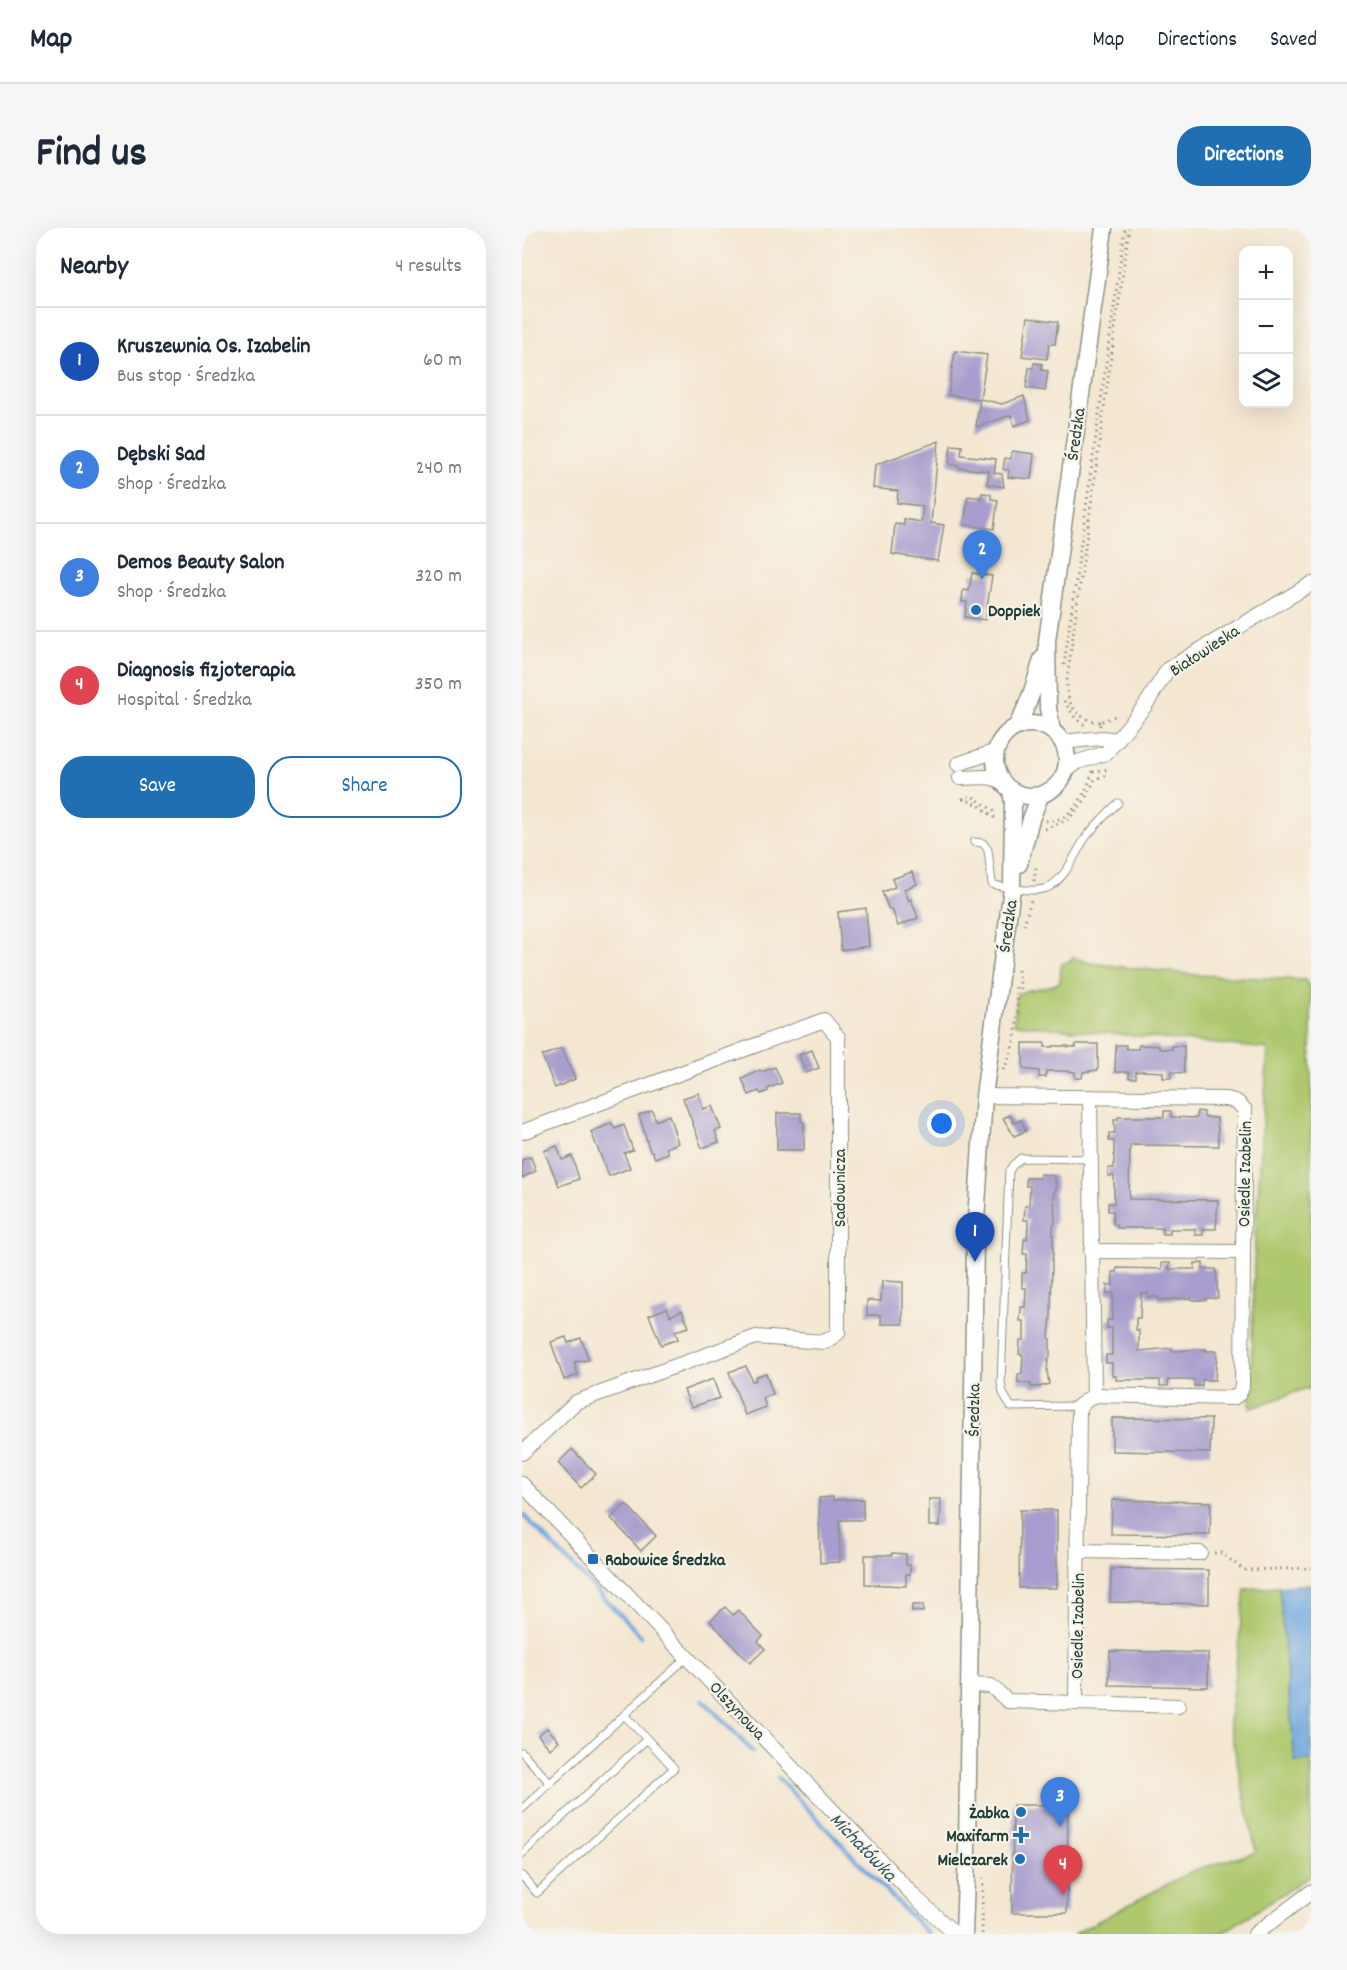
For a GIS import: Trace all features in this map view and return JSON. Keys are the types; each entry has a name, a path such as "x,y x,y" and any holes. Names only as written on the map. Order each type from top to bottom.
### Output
{"street":[{"name":"Średzka","path":"1016,727 1032,694 1047,640 1104,228"},
{"name":"Białowieska","path":"1066,771 1078,762 1106,753 1145,706 1168,669 1311,584"},
{"name":"Średzka","path":"1047,640 1048,708 1057,736"},
{"path":"1005,785 994,765 996,751 1001,738 1016,727 1035,724 1057,736 1118,740"},
{"path":"960,778 987,777 1025,796 1040,796 1056,787 1066,771 1067,756 1057,736"},
{"path":"957,764 996,751"},
{"name":"Średzka","path":"964,1934 975,1237 984,1096 1012,888 1013,803 1005,785"},
{"name":"Średzka","path":"1012,888 1031,819 1040,796"},
{"name":"Sadownicza","path":"522,1132 824,1020 838,1037 838,1333 825,1342 756,1337 576,1402 522,1453"},
{"name":"Osiedle Izabelin","path":"984,1096 1227,1099 1238,1102 1245,1110 1242,1387 1239,1394 1233,1398 1094,1395"},
{"path":"1079,1406 1094,1395 1090,1097"},
{"name":"Osiedle Izabelin","path":"1092,1251 1243,1252"},
{"name":"Osiedle Izabelin","path":"1076,1702 1079,1406"},
{"name":"Olszynowa","path":"522,1484 914,1896 955,1934"},
{"name":"Osiedle Izabelin","path":"1078,1551 1200,1553"},
{"name":"Osiedle Izabelin","path":"968,1685 991,1686 1008,1701 1178,1706"},
{"path":"1255,1934 1311,1892"}],"lane":[{"path":"974,842 983,843 988,850 992,884 1012,888 1049,887 1059,878 1088,834 1118,803"},
{"path":"1079,1406 1011,1407 1000,1383 1009,1172 1013,1165 1022,1158 1091,1159"},
{"path":"522,1809 687,1657"},
{"path":"522,1876 537,1893 674,1768 624,1715"},
{"path":"522,1854 647,1739"},
{"path":"522,1752 550,1783"}],"path":[{"path":"1062,685 1127,228"},
{"path":"1063,699 1067,708 1082,724 1100,724 1081,717 1072,706 1066,693 1066,680 1127,228"},
{"path":"1093,772 1109,769"},
{"path":"1043,832 1052,825 1069,819 1085,800 1095,779 1109,775"},
{"path":"998,813 971,796 962,799 977,804 1004,823"},
{"path":"1023,928 1029,912 1036,860"},
{"path":"1018,968 1021,990 1019,990"},
{"path":"1200,1553 1221,1553 1244,1570 1311,1568"}],"green space":[{"path":"1073,957 1089,963 1197,975 1305,980 1311,990 1311,1389 1304,1389 1250,1409 1255,1239 1268,1049 1014,1024 1017,994 1060,982 1061,964 1071,961"},
{"path":"1279,1587 1295,1762 1311,1761 1311,1875 1221,1934 1074,1934 1194,1870 1256,1852 1229,1723 1245,1589"}],"water":[{"path":"1311,1584 1311,1761 1295,1762 1279,1587"}],"building":[{"path":"1028,317 1058,322 1055,344 1049,344 1047,359 1022,356"},
{"path":"955,351 987,355 980,399 948,395"},
{"path":"1034,363 1042,364 1041,370 1048,371 1045,391 1026,388 1029,368 1033,368"},
{"path":"1024,396 1030,420 1014,426 1011,415 976,427 980,399 1002,404"},
{"path":"939,441 931,523 944,525 938,561 892,554 895,524 904,525 904,519 921,522 923,506 897,503 898,491 873,488 875,465"},
{"path":"951,445 962,446 961,455 996,459 994,473 1002,474 1004,487 987,484 989,471 959,468 959,466 949,464"},
{"path":"1012,451 1034,454 1031,479 1008,477 1009,470 1003,469 1005,458 1011,459"},
{"path":"982,493 991,494 991,499 998,500 994,529 964,525 968,496 981,498"},
{"path":"972,573 992,576 985,620 965,617 967,602 962,602 963,590 969,591"},
{"path":"912,872 917,884 904,889 909,901 911,899 918,918 898,926 892,909 889,910 882,892 895,887 892,879"},
{"path":"866,908 869,946 841,950 838,912"},
{"path":"1023,1043 1045,1043 1045,1047 1098,1044 1098,1070 1083,1072 1082,1078 1075,1078 1075,1072 1067,1071 1046,1071 1046,1077 1039,1077 1039,1071 1023,1069"},
{"path":"1116,1045 1126,1045 1126,1049 1138,1049 1139,1045 1159,1046 1159,1049 1184,1046 1184,1073 1171,1072 1171,1078 1163,1078 1163,1072 1143,1071 1136,1072 1136,1078 1129,1078 1129,1072 1115,1072"},
{"path":"562,1048 575,1079 555,1088 542,1056"},
{"path":"812,1050 819,1068 806,1073 799,1055"},
{"path":"775,1067 782,1083 761,1094 759,1091 749,1095 742,1079 760,1070 761,1072"},
{"path":"698,1093 703,1109 712,1106 721,1129 715,1131 719,1142 702,1148 683,1098"},
{"path":"652,1110 656,1121 669,1115 678,1143 666,1148 668,1153 655,1158 650,1151 639,1115"},
{"path":"1164,1111 1171,1111 1171,1117 1197,1118 1197,1111 1204,1112 1204,1117 1217,1118 1219,1146 1130,1145 1129,1199 1218,1200 1216,1229 1203,1229 1203,1235 1195,1235 1195,1229 1170,1229 1170,1234 1162,1234 1162,1228 1117,1228 1117,1225 1113,1224 1113,1211 1108,1211 1108,1203 1114,1203 1114,1176 1108,1176 1108,1168 1114,1168 1114,1141 1109,1141 1109,1133 1115,1133 1114,1120 1118,1120 1118,1117 1164,1117"},
{"path":"777,1113 801,1113 801,1121 804,1122 804,1150 777,1150"},
{"path":"1010,1115 1014,1123 1021,1120 1026,1131 1014,1136 1003,1118"},
{"path":"612,1123 615,1129 624,1125 633,1150 624,1153 630,1168 609,1176 591,1132"},
{"path":"557,1146 562,1160 572,1156 579,1179 559,1186 544,1151"},
{"path":"531,1157 536,1171 522,1178 522,1160"},
{"path":"1040,1174 1055,1176 1056,1190 1054,1192 1050,1357 1047,1371 1049,1384 1031,1387 1031,1384 1018,1382 1018,1374 1022,1374 1023,1355 1019,1354 1020,1340 1024,1340 1024,1321 1020,1321 1021,1307 1025,1307 1026,1288 1022,1288 1022,1273 1026,1273 1027,1254 1023,1254 1028,1220 1024,1220 1025,1206 1029,1206 1030,1186 1026,1186 1026,1178 1040,1178"},
{"path":"1162,1263 1170,1263 1169,1269 1195,1269 1195,1263 1203,1263 1203,1269 1216,1269 1218,1298 1158,1300 1158,1297 1148,1297 1148,1293 1141,1293 1140,1318 1136,1318 1136,1330 1139,1330 1139,1351 1172,1348 1172,1351 1206,1349 1206,1351 1217,1351 1215,1380 1202,1380 1202,1386 1194,1386 1194,1380 1168,1380 1168,1386 1160,1386 1160,1380 1116,1380 1116,1376 1112,1376 1112,1363 1106,1363 1106,1355 1112,1355 1112,1328 1107,1328 1107,1320 1112,1320 1113,1293 1107,1293 1107,1285 1113,1285 1113,1272 1117,1272 1117,1268 1162,1269"},
{"path":"882,1281 903,1282 903,1324 881,1324 881,1315 867,1315 867,1300 881,1301"},
{"path":"667,1308 670,1316 682,1310 689,1327 675,1331 678,1339 661,1345 649,1315"},
{"path":"566,1337 568,1343 581,1338 589,1360 574,1362 578,1375 564,1380 551,1342"},
{"path":"746,1366 752,1381 756,1380 755,1377 766,1373 773,1394 763,1398 766,1407 745,1415 729,1372"},
{"path":"713,1379 720,1398 691,1407 684,1390"},
{"path":"1112,1418 1211,1419 1210,1453 1112,1451"},
{"path":"572,1449 596,1474 581,1488 558,1463"},
{"path":"833,1497 833,1500 863,1499 863,1520 839,1520 840,1562 820,1563 819,1498"},
{"path":"929,1499 941,1499 940,1526 929,1526"},
{"path":"1112,1500 1211,1502 1210,1535 1111,1534"},
{"path":"626,1504 656,1536 641,1551 611,1518"},
{"path":"1020,1510 1057,1510 1057,1588 1019,1588"},
{"path":"892,1553 906,1554 906,1565 910,1565 910,1574 906,1574 906,1586 865,1584 865,1555 892,1555"},
{"path":"1111,1569 1209,1570 1209,1604 1110,1602"},
{"path":"912,1605 923,1605 923,1612 912,1611"},
{"path":"725,1607 733,1615 738,1610 763,1636 758,1641 765,1649 750,1663 710,1621"},
{"path":"1110,1651 1208,1653 1208,1687 1109,1685"},
{"path":"547,1728 559,1741 550,1749 538,1735"},
{"path":"1013,1805 1068,1805 1067,1913 1012,1913"}],"waterway":[{"name":"Michałówka","path":"522,1514 641,1636"},
{"name":"Michałówka","path":"703,1700 753,1752"},
{"name":"Michałówka","path":"778,1778 928,1934"}],"place":[{"name":"Dębski Sad","path":"982,580"},
{"name":"Doppiek","path":"976,610"},
{"name":"Kruszewnia Os. Izabelin","path":"975,1262"},
{"name":"Rabowice Średzka","path":"593,1559"},
{"name":"Żabka","path":"1021,1812"},
{"name":"Demos Beauty Salon","path":"1060,1827"},
{"name":"Maxifarm","path":"1021,1835"},
{"name":"Mielczarek","path":"1020,1859"},
{"name":"Diagnosis fizjoterapia","path":"1063,1895"}]}
